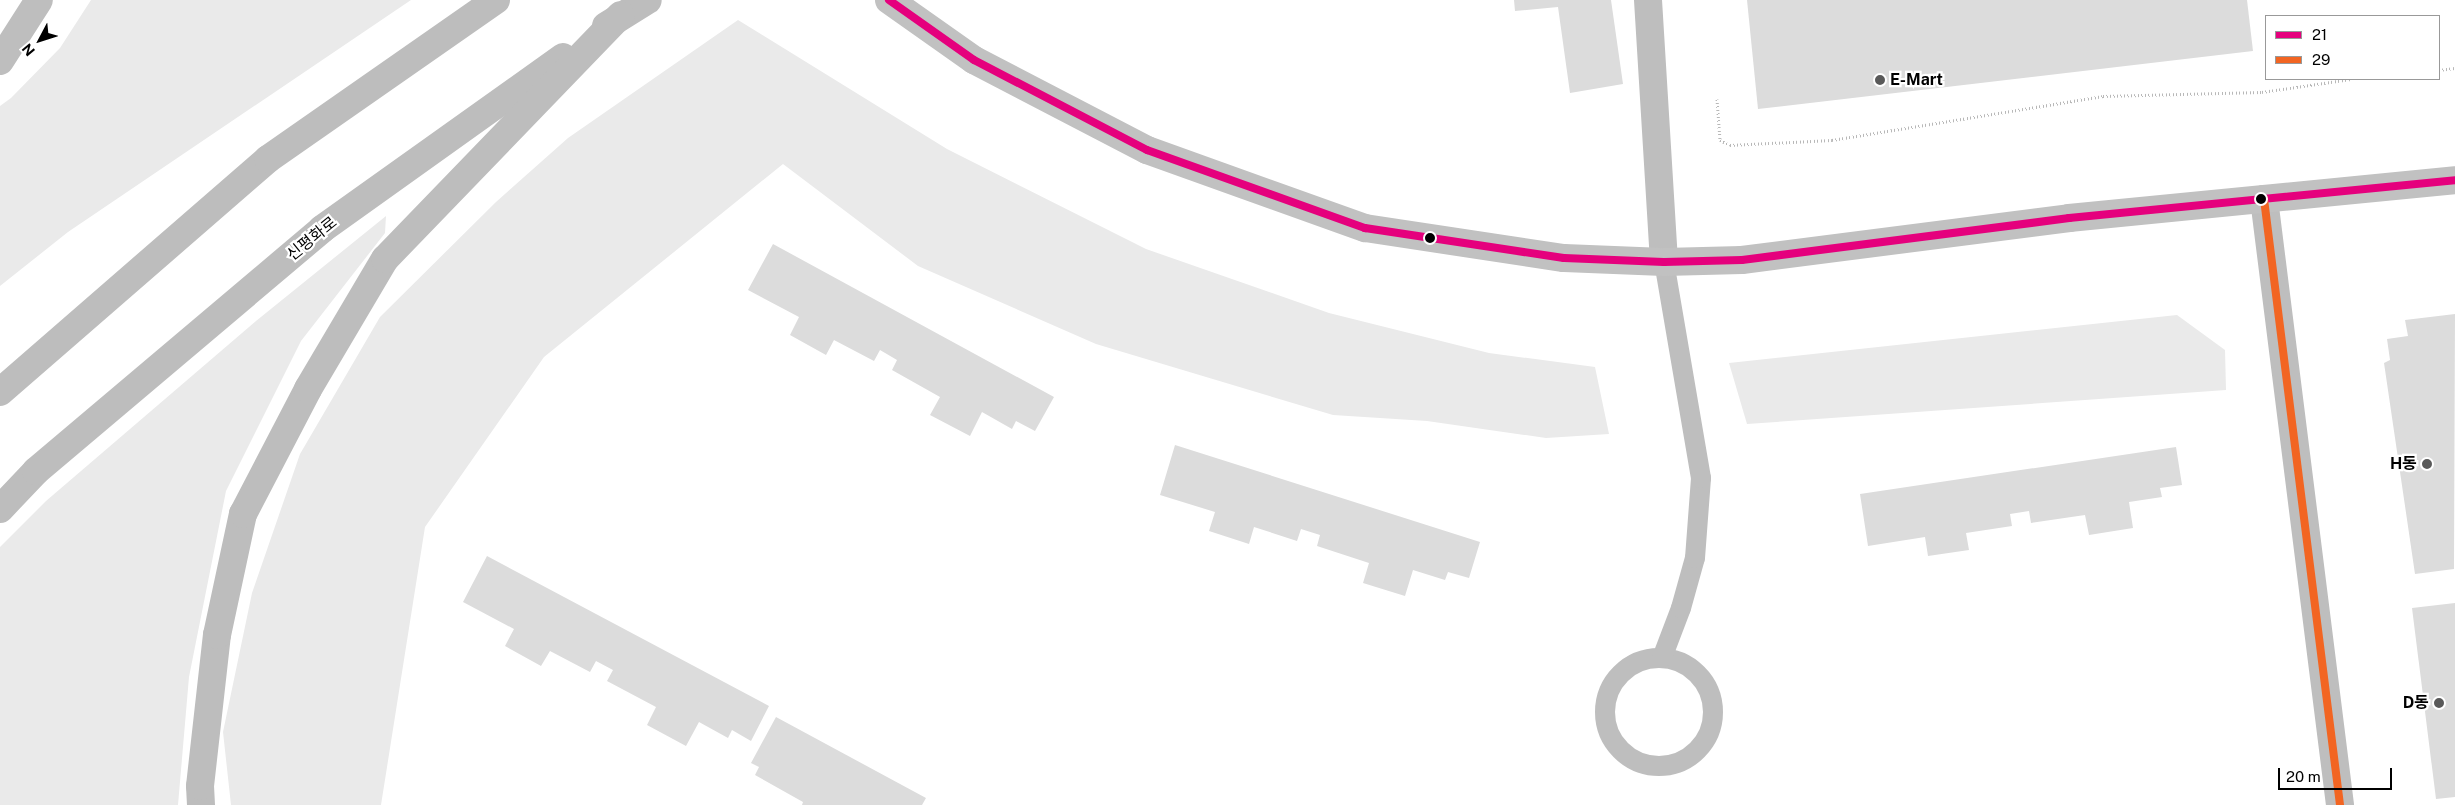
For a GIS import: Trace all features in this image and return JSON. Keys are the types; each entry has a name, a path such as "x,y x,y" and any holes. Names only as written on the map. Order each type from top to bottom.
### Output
{"highway":[{"path":"0,392 268,159 496,0"},
{"name":"신평화로","path":"0,509 36,471 322,229 621,15 648,0"},
{"path":"201,796 217,635 243,514 308,389 385,259 621,15"}],"main road":[{"path":"889,0 974,60 1147,150 1365,228 1564,258 1664,262 1742,260 2069,218 2455,180"}],"street":[{"path":"0,61 39,0"},
{"path":"1648,0 1664,262"},
{"path":"2264,200 2340,805"}],"lane":[{"path":"1662,658 1681,608 1695,558 1701,478 1664,262"},
{"path":"1662,658 1687,665 1700,677 1710,692 1714,710 1711,727 1704,744 1691,756 1675,764 1657,766 1639,763 1624,753 1612,739 1605,723 1605,705 1610,687 1620,673 1635,662 1662,658"}],"path":[{"path":"2440,70 2455,68"},
{"path":"1717,99 1720,140 1730,145 1832,140 2103,96 2262,92 2344,80"}],"shaded area":[{"path":"91,0 411,0 68,232 0,286 0,106 11,98 60,48"},
{"path":"738,20 947,149 1146,249 1329,313 1489,353 1595,367 1609,434 1546,438 1427,421 1333,415 1096,344 918,266 783,164 544,357 425,527 381,805 231,805 223,732 252,593 300,454 380,317 496,202 568,138"},
{"path":"386,216 385,233 301,341 226,491 189,677 178,805 0,805 0,547 46,501 256,321"},
{"path":"2177,315 2225,350 2226,390 1747,424 1729,363"}],"building":[{"path":"1514,0 1611,0 1623,84 1570,93 1558,7 1515,11"},
{"name":"E-Mart","path":"1747,0 2247,0 2253,51 1758,109"},
{"path":"773,244 1054,397 1035,431 1016,421 1012,429 982,412 970,436 930,415 940,397 892,370 897,360 880,350 874,361 834,340 826,355 790,335 799,317 748,290"},
{"name":"H동","path":"2455,314 2454,569 2415,574 2384,363 2390,360 2387,339 2408,336 2405,320"},
{"path":"1175,445 1480,542 1469,578 1448,572 1445,580 1413,570 1405,596 1363,583 1369,563 1317,546 1320,535 1301,529 1297,541 1254,527 1249,544 1209,531 1215,512 1160,495"},
{"path":"2176,447 2182,485 2160,488 2162,497 2129,502 2133,528 2089,535 2085,515 2031,523 2029,511 2010,514 2012,526 1966,533 1969,550 1928,556 1925,537 1868,546 1860,494"},
{"path":"487,556 769,706 751,741 732,730 728,738 699,722 686,746 647,725 656,707 607,681 613,670 596,661 590,672 550,651 541,666 505,646 514,629 463,602"},
{"name":"D동","path":"2455,603 2455,797 2436,799 2412,608"},
{"path":"776,717 926,798 922,805 802,805 803,802 755,775 759,767 751,763"}],"transit line":[{"name":"21","path":"889,0 974,60 1147,150 1365,228 1564,258 1664,262 1742,260 2069,218 2455,180"},
{"name":"29","path":"2264,199 2340,805"}],"place":[{"name":"E-Mart","path":"1880,80"},
{"name":"H동","path":"2427,464"},
{"name":"D동","path":"2439,703"}]}
